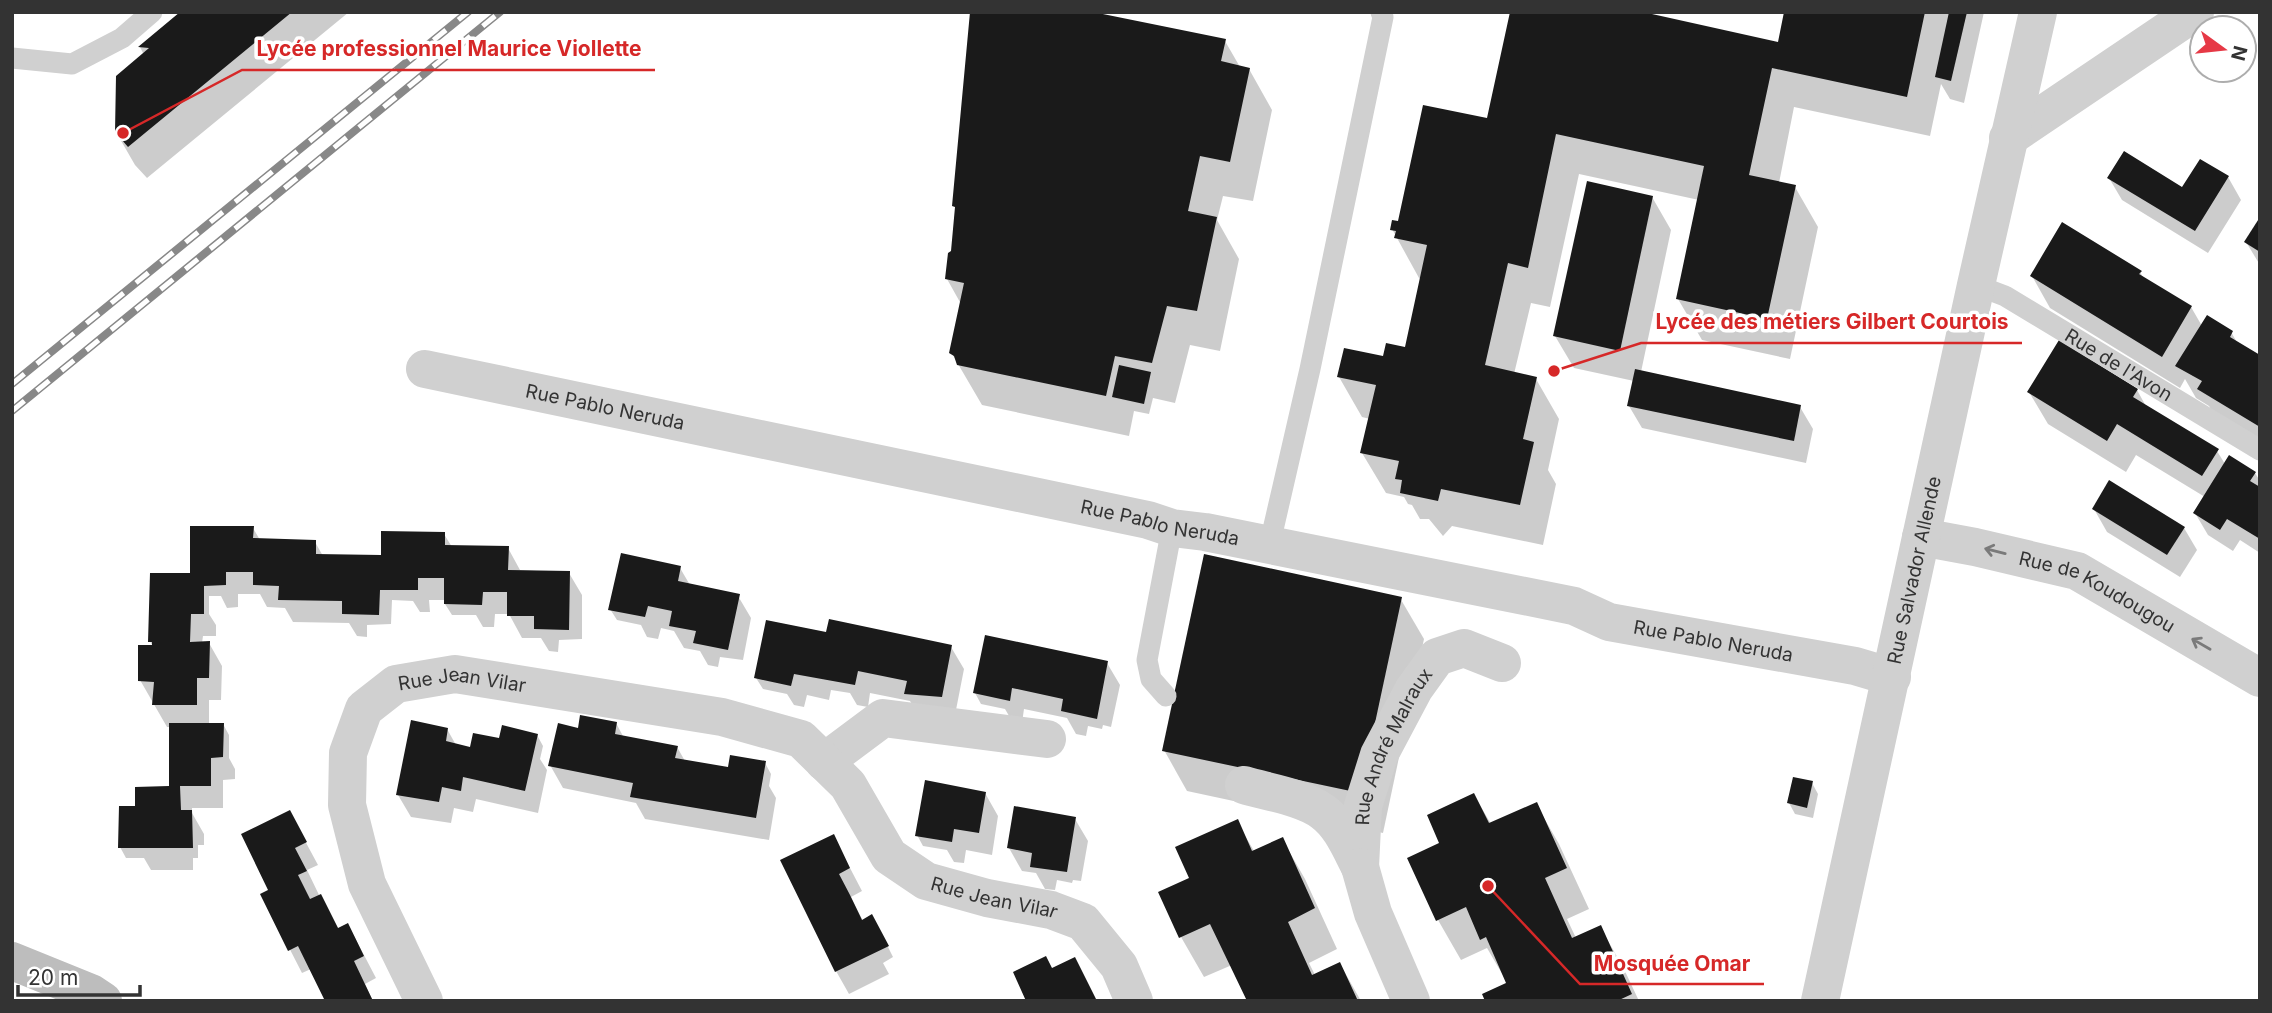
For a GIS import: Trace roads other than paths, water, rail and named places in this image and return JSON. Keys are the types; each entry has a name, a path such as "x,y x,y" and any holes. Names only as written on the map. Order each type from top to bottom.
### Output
{"street":[{"name":"Rue Salvador Allende","path":"1820,1001 2008,138 2038,12"},
{"path":"2008,138 2195,12"},
{"name":"Rue Pablo Neruda","path":"425,369 1149,520 1172,528 1205,532 1269,547 1574,606 1609,622 1855,666 1892,677"},
{"name":"Rue de Koudougou","path":"1921,537 2077,571 2260,678"},
{"name":"Rue André Malraux","path":"1360,867 1363,806 1379,755 1414,689 1437,657 1464,648 1502,663"},
{"name":"Rue Jean Vilar","path":"424,1001 366,884 347,805 348,753 364,709 396,684 455,674 722,716 801,739 848,785 889,856 926,881 987,898 1051,910 1083,922 1119,966 1134,1001"},
{"path":"824,762 883,718 1047,739"},
{"name":"Rue André Malraux","path":"1244,785 1296,799 1323,812 1344,836 1360,867 1373,913 1411,1001"},
{"path":"12,961 91,992 103,1001"}],"lane":[{"path":"12,58 72,64 122,38 152,12"},
{"path":"1269,547 1310,369 1383,17 1381,12"},
{"name":"Rue de l'Avon","path":"1976,285 2005,296 2260,450"},
{"path":"1166,696 1151,679 1147,660 1172,528"}],"railway":[{"path":"12,384 468,12"},
{"path":"12,411 500,12"}],"place":[{"name":"Lycée professionnel Maurice Viollette","path":"123,133"},
{"name":"Lycée des métiers Gilbert Courtois","path":"1554,371"},
{"name":"Mosquée Omar","path":"1488,886"}]}
